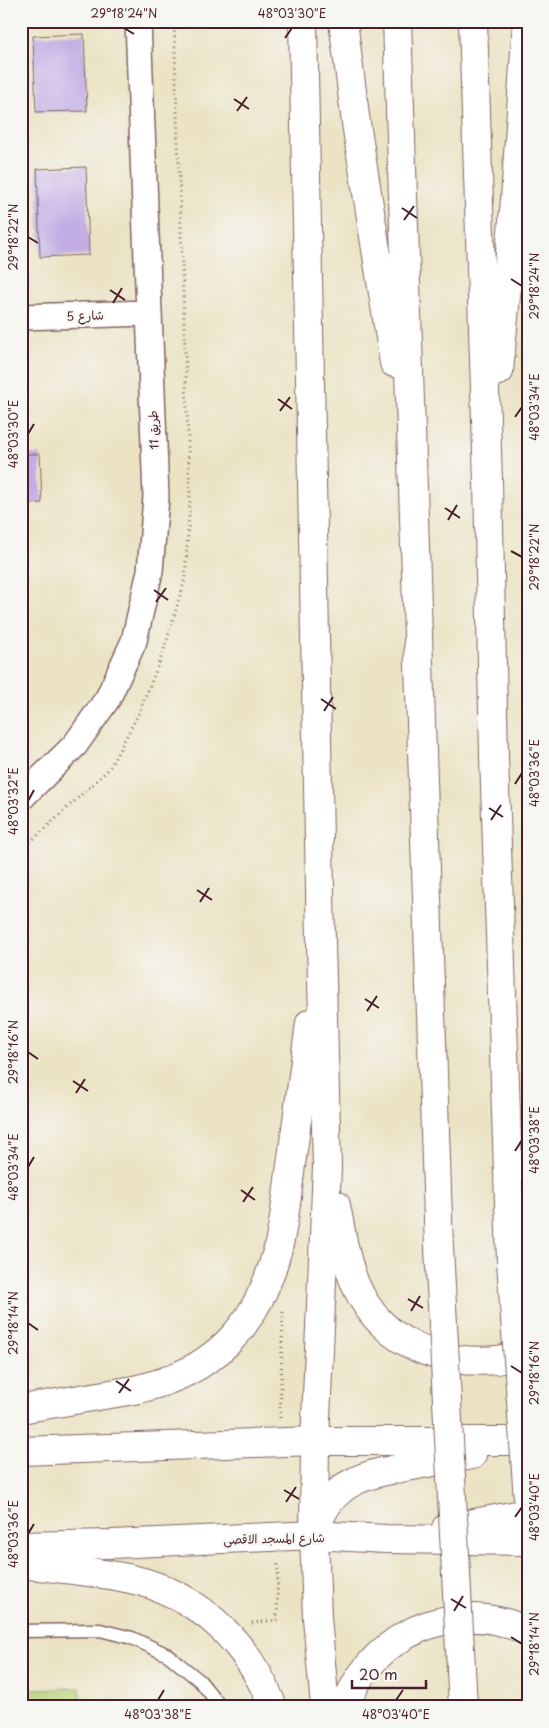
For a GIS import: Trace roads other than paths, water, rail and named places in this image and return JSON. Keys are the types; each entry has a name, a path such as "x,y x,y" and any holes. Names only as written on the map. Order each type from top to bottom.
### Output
{"main road":[{"path":"303,21 321,942 328,1166 315,1441 314,1536 317,1618 325,1707"},
{"path":"343,21 356,123 412,483"},
{"path":"398,21 439,1248 463,1707"},
{"path":"472,21 488,482 494,766 511,1262 528,1499"},
{"path":"488,482 515,200 526,21"},
{"path":"21,1409 134,1390 152,1386 184,1374 198,1366 229,1342 252,1314 265,1287 279,1246 321,942"},
{"path":"328,1166 345,1248 355,1281 368,1307 385,1327 409,1344 446,1359 491,1361 517,1357 528,1353"},
{"path":"21,1451 315,1441 528,1441"},
{"path":"314,1536 323,1510 333,1496 344,1486 358,1479 387,1470 528,1445"},
{"path":"386,1539 528,1512"},
{"name":"شارع المسجد الاقصى","path":"21,1546 112,1544 278,1536 528,1541"},
{"path":"21,1564 112,1575 154,1585 169,1591 200,1609 235,1641 254,1667 274,1707"},
{"path":"344,1707 362,1673 374,1660 399,1638 428,1624 474,1618 519,1627 528,1632"}],"street":[{"name":"طريق 11","path":"21,798 75,745 108,698 134,641 150,572 156,497 138,21"},
{"name":"شارع 5","path":"21,317 148,313"}],"lane":[{"path":"21,1631 100,1630 132,1638 168,1655 200,1681 221,1707"}]}
